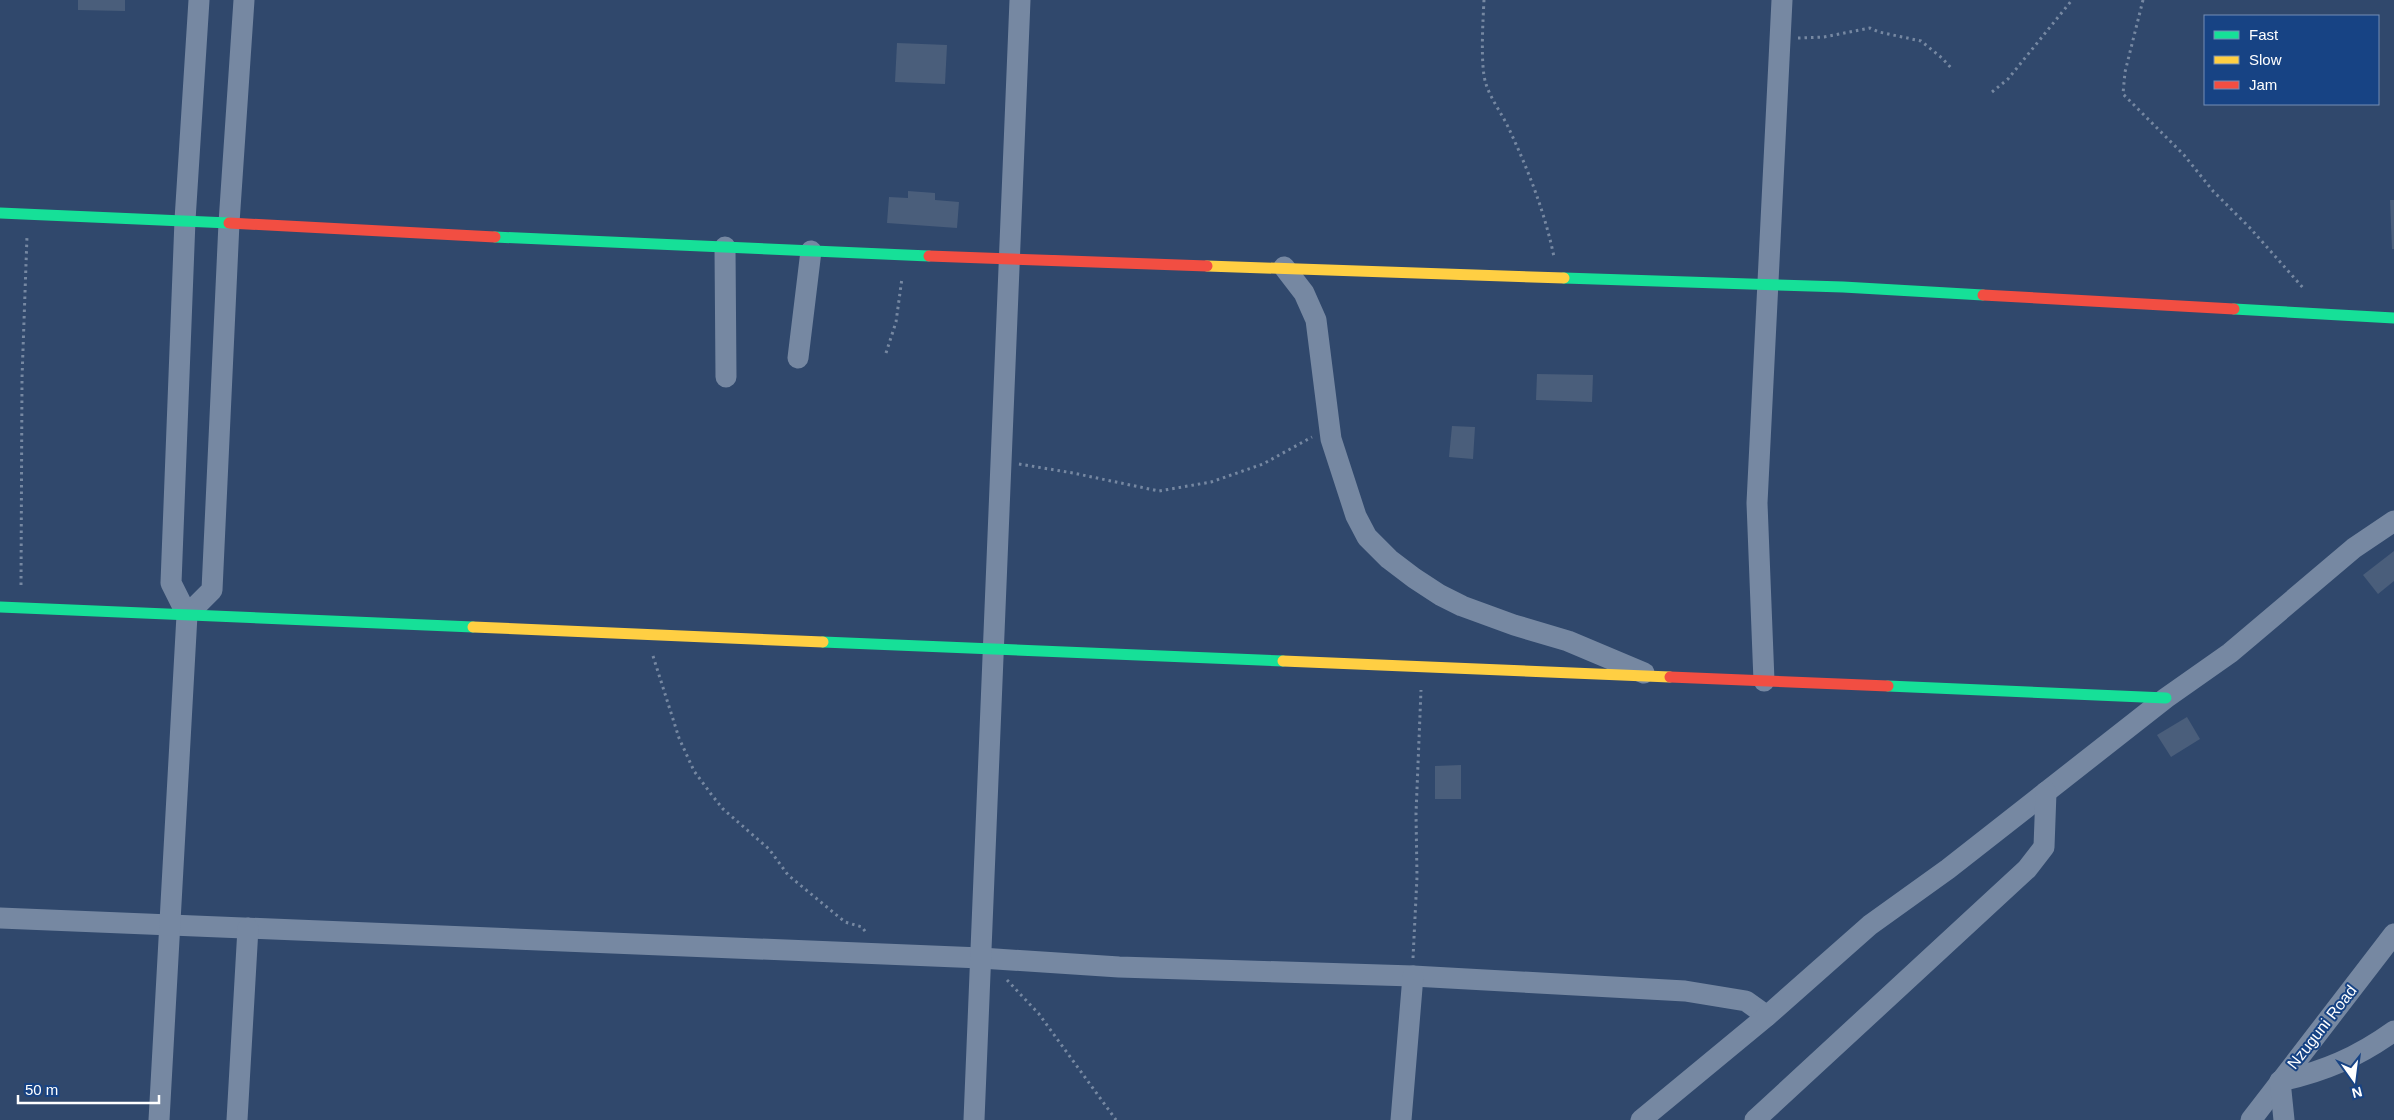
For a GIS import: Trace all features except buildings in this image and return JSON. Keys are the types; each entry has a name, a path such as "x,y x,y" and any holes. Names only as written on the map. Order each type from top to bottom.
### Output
{"street":[{"path":"159,1120 188,615 171,584 184,220 198,0"},
{"path":"188,615 212,590 229,223 244,0"},
{"path":"974,1120 985,958 994,648 1020,0"},
{"path":"1764,681 1757,503 1782,0"},
{"path":"0,213 184,220 1010,260 1284,267 1768,284 2394,318"},
{"path":"725,247 726,377"},
{"path":"798,358 811,251"},
{"path":"1284,267 1304,293 1316,320 1329,426 1356,516 1367,537 1389,559 1440,595 1462,606 1514,625 1568,640 1650,676"},
{"path":"1641,1120 1767,1016 1870,926 1948,869 2166,698 2230,653 2339,560 2394,521"},
{"path":"0,607 2166,698"},
{"path":"1755,1120 2027,869 2044,847 2046,792"},
{"path":"0,918 985,958 1119,967 1413,976 1686,991 1746,1001 1767,1016"},
{"path":"237,1120 248,928"},
{"name":"Nzuguni Road","path":"2251,1120 2394,934"},
{"path":"1401,1120 1413,976"},
{"path":"2284,1120 2280,1081 2311,1074 2340,1064 2366,1050 2394,1031"}],"path":[{"path":"1484,0 1484,68 1486,84 1512,134 1545,215 1558,277"},
{"path":"1992,92 2008,80 2072,0"},
{"path":"2143,0 2125,72 2123,94 2184,155 2213,191 2250,228 2326,314"},
{"path":"1780,36 1816,38 1870,28 1921,42 1942,58 1953,70"},
{"path":"21,608 22,378 28,214"},
{"path":"886,353 896,322 903,273 913,256"},
{"path":"1001,462 1073,473 1134,488 1167,490 1211,482 1263,464 1329,426"},
{"path":"645,634 677,731 694,771 723,809 769,849 788,874 845,922 864,929 870,954"},
{"path":"1413,976 1421,667"},
{"path":"985,958 1039,1014 1116,1120"}],"traffic: fast":[{"path":"0,213 229,223"},
{"path":"495,237 929,256"},
{"path":"1564,278 1843,287 1983,295"},
{"path":"2234,309 2394,318"},
{"path":"0,607 473,627"},
{"path":"823,642 1283,661"},
{"path":"1888,686 2166,698"}],"traffic: slow":[{"path":"1207,266 1564,278"},
{"path":"473,627 823,642"},
{"path":"1283,661 1670,677"}],"traffic: jam":[{"path":"229,223 495,237"},
{"path":"929,256 1207,266"},
{"path":"1983,295 2234,309"},
{"path":"1670,677 1888,686"}]}
